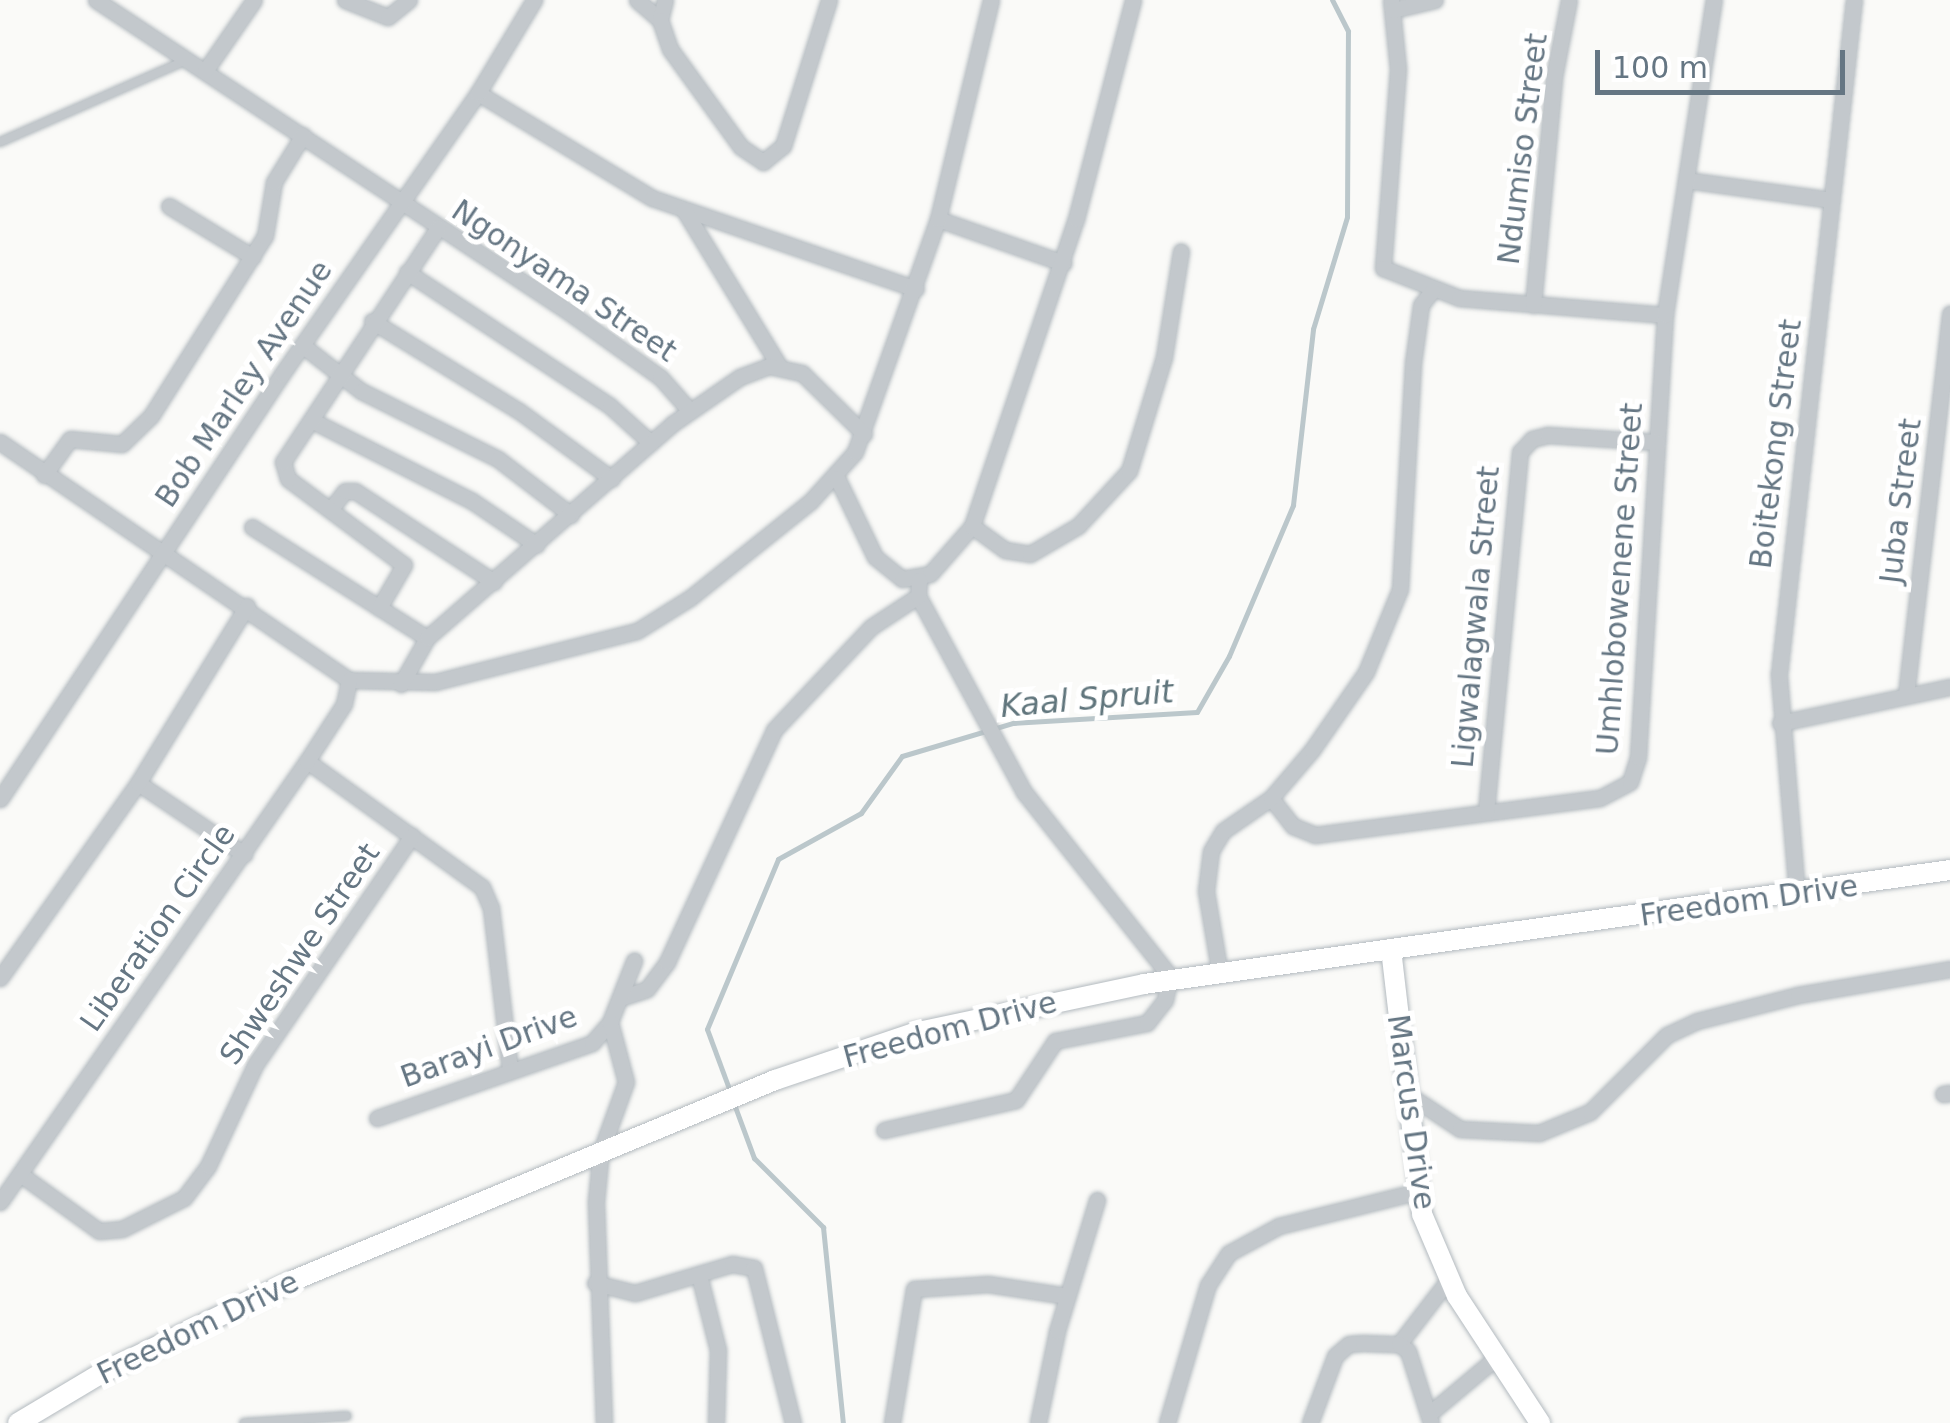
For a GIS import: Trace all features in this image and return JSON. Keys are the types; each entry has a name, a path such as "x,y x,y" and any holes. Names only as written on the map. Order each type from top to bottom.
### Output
{"street":[{"name":"Ngonyama Street","path":"96,0 641,362 690,411"},
{"path":"205,71 254,0"},
{"path":"345,0 388,17 409,0"},
{"name":"Bob Marley Avenue","path":"0,799 302,345 478,94 534,0"},
{"path":"637,0 660,20 670,49 740,147 768,162 783,146 829,0"},
{"path":"660,20 665,0"},
{"path":"0,442 162,554 247,606 349,680 401,684 453,678 637,631 690,598 837,478 864,434 938,219 992,0"},
{"path":"620,998 647,990 667,962 774,730 871,627 918,588 972,526 1063,263 1133,0"},
{"path":"1435,0 1392,5 1396,91 1379,259 1388,272 1459,298 1665,315"},
{"name":"Ndumiso Street","path":"1533,304 1554,77 1569,0"},
{"name":"Umhlobowenene Street","path":"1272,798 1292,826 1310,835 1600,798 1630,782 1638,757 1665,315 1714,0"},
{"name":"Boitekong Street","path":"1797,895 1780,722 1783,617 1854,0"},
{"path":"478,94 601,173 684,210 916,289"},
{"path":"44,474 70,439 122,444 140,430 253,257 272,219 274,182 303,135"},
{"path":"1686,180 1832,200"},
{"path":"169,206 253,257"},
{"path":"684,210 780,366"},
{"path":"938,219 1063,263"},
{"path":"379,608 404,565 282,469 372,321 438,228"},
{"path":"972,526 1005,550 1030,554 1078,526 1129,471 1164,357 1181,251"},
{"path":"407,272 610,406 651,443"},
{"path":"1220,974 1207,863 1222,830 1272,798 1359,683 1400,589 1414,363 1421,305 1432,291"},
{"name":"Juba Street","path":"1906,695 1950,314"},
{"path":"372,321 519,411 612,479"},
{"path":"302,345 340,375 498,459 571,516"},
{"path":"401,684 427,638 651,443 740,377 780,366 807,376 864,434"},
{"path":"313,421 482,506 538,545"},
{"name":"Ligwalagwala Street","path":"1486,812 1520,452 1532,439 1548,435 1657,442"},
{"path":"837,478 881,566 918,588 979,718 1024,792 1171,981 1165,1000 1147,1024 1055,1040 1028,1090 1016,1100 884,1130"},
{"path":"330,510 345,491 355,491 494,582"},
{"path":"252,527 427,638"},
{"path":"0,978 138,784 247,606"},
{"name":"Liberation Circle","path":"0,1202 307,761 344,704 349,680"},
{"path":"1780,722 1950,687"},
{"path":"307,761 486,894 510,1070"},
{"path":"138,784 244,854"},
{"name":"Shweshwe Street","path":"20,1174 99,1232 122,1229 184,1198 208,1166 255,1065 412,836"},
{"name":"Freedom Drive","path":"28,1420 226,1310 678,1118 775,1080 946,1024 1171,981 1797,895 1950,870"},
{"name":"Marcus Drive","path":"1391,950 1418,1191 1449,1279 1540,1423"},
{"name":"Barayi Drive","path":"377,1118 592,1043 610,1022 634,961"},
{"path":"1405,1092 1460,1129 1538,1133 1590,1112 1668,1035 1698,1021 1798,995 1950,968"},
{"path":"604,1423 595,1283 601,1152 626,1082 610,1022"},
{"path":"1167,1423 1208,1284 1230,1253 1279,1226 1418,1191"},
{"path":"1038,1423 1068,1296 1097,1200"},
{"path":"595,1283 635,1293 732,1264 754,1268 793,1423"},
{"path":"699,1276 718,1350 716,1423"},
{"path":"1398,1344 1449,1279"},
{"path":"892,1423 914,1288 988,1284 1068,1296"},
{"path":"1310,1423 1331,1364 1348,1344 1398,1344 1411,1357 1430,1418 1496,1357"}],"lane":[{"path":"0,142 187,60"},
{"path":"244,1423 347,1416"}],"waterway":[{"name":"Kaal Spruit","path":"731,1094 707,1029 778,859 861,813 902,756 1013,723 1197,712 1229,656 1293,505 1313,329 1347,217 1348,31 1332,0"},
{"name":"Kaal Spruit","path":"734,1104 754,1158 823,1227 843,1423"}]}
